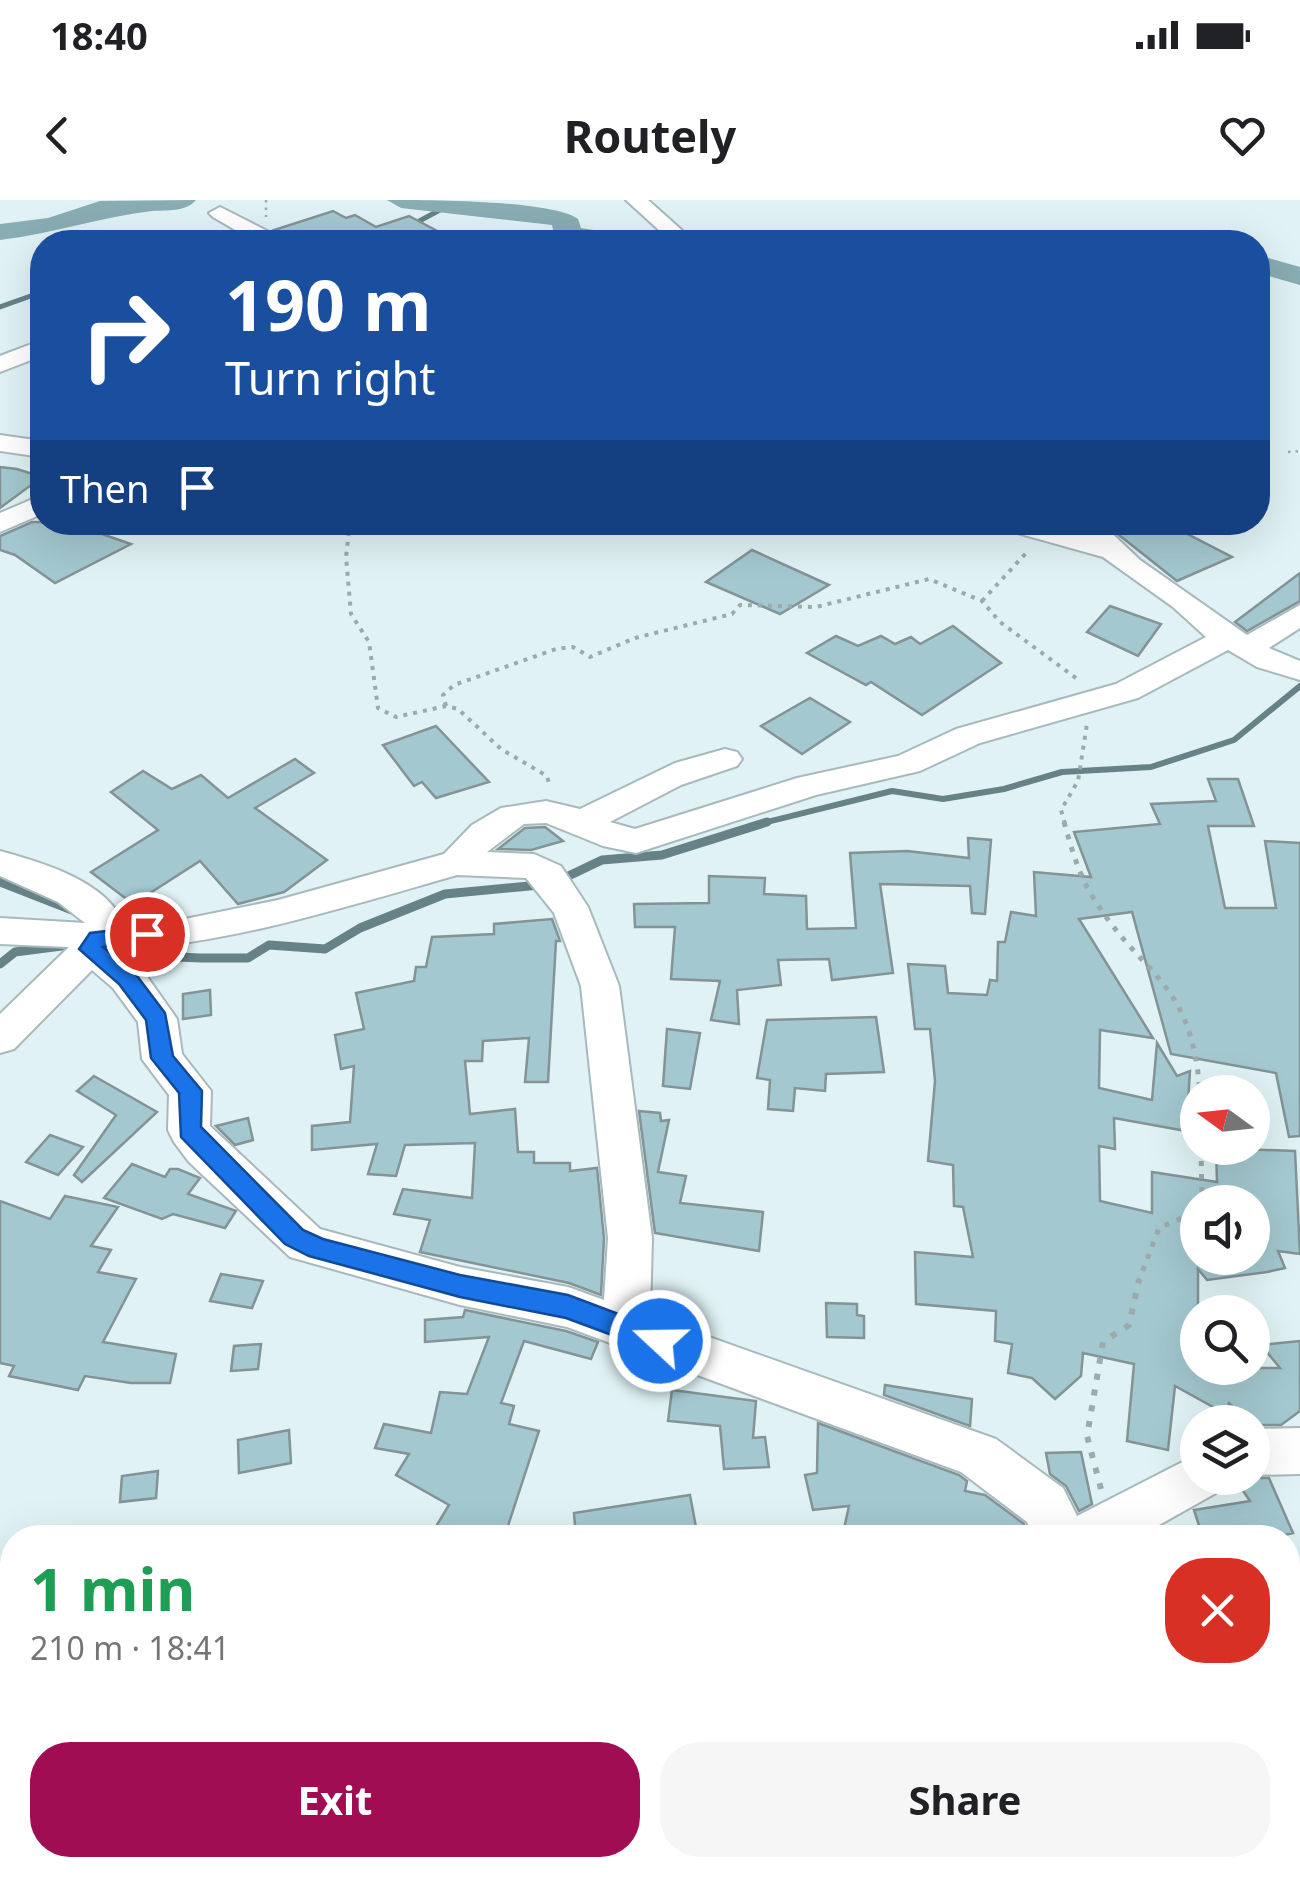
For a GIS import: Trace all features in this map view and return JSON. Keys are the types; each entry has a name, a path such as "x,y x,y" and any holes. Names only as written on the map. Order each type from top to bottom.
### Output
{"street":[{"path":"636,200 670,230"},
{"path":"220,213 250,230"},
{"path":"0,367 30,353"},
{"path":"0,367 30,364"},
{"path":"0,443 30,447"},
{"path":"0,524 30,510"},
{"path":"1046,535 1111,550"},
{"path":"1096,535 1236,644 1298,670"},
{"path":"457,863 478,838 501,821 533,809 582,823 620,841 636,841 809,786 908,764 968,736 1090,703 1154,680 1300,614"},
{"path":"582,823 644,787 692,766 725,760"},
{"path":"0,863 64,888 89,904 105,922 94,944 0,1038"},
{"path":"0,930 51,931 94,944 180,933 278,913 457,863 534,866 570,906 600,986 630,1238 626,1328"},
{"path":"94,944 157,1018 162,1058 190,1091 189,1130 294,1237 318,1248 460,1286 568,1306 978,1455 1045,1505 1055,1525"},
{"path":"1270,1452 1300,1451"},
{"path":"1111,1525 1180,1487"}],"path":[{"path":"1288,452 1300,452"},
{"path":"349,535 346,557 351,614 369,642 378,708 396,717 446,706 458,709 501,749 547,776 550,789 533,809"},
{"path":"982,601 1041,535"},
{"path":"446,706 444,695 454,685 556,649 573,647 590,657 635,638 732,614 740,605 816,607 929,579 982,601 996,612 1000,622 1082,682 1090,703 1081,778 1075,796 1061,810 1078,868 1096,902 1173,988 1193,1031 1198,1075"},
{"path":"1097,1525 1087,1436 1103,1342 1128,1325 1139,1279 1159,1228 1180,1219"}],"building":[{"path":"333,211 346,218 355,215 376,227 409,216 435,230 274,230"},
{"path":"0,467 30,473 30,486 0,508"},
{"path":"30,523 30,535 105,535 131,544 55,583 15,555 0,550 0,536"},
{"path":"1119,535 1189,535 1232,557 1177,581"},
{"path":"752,550 829,585 780,614 706,582"},
{"path":"1300,573 1300,601 1247,631 1235,622"},
{"path":"1110,606 1161,624 1138,656 1087,632"},
{"path":"953,626 1001,663 922,715 871,682 866,685 807,653 836,636 858,646 881,636 895,644 911,637 920,644"},
{"path":"810,698 850,722 802,754 761,726"},
{"path":"436,726 489,782 436,798 422,782 414,786 383,745"},
{"path":"295,759 314,773 255,808 327,860 284,892 238,904 200,861 133,904 91,872 158,830 111,792 143,771 172,789 201,775 228,798"},
{"path":"1208,779 1238,779 1254,826 1208,826 1225,908 1276,908 1265,841 1300,843 1300,1136 1289,1137 1276,1073 1171,1054 1132,912 1079,919 1153,1038 1100,1030 1099,1088 1152,1100 1157,1043 1177,1076 1190,1071 1190,1075 1180,1075 1180,1130 1114,1118 1115,1149 1099,1146 1100,1201 1152,1213 1152,1172 1217,1182 1216,1165 1270,1165 1270,1150 1295,1151 1300,1254 1278,1251 1285,1268 1270,1271 1270,1185 1180,1185 1180,1275 1198,1275 1198,1295 1180,1295 1180,1385 1270,1385 1270,1368 1280,1368 1270,1356 1270,1344 1300,1341 1300,1411 1281,1425 1270,1425 1270,1405 1209,1405 1175,1386 1168,1450 1127,1441 1134,1364 1083,1353 1081,1376 1055,1399 1032,1378 1008,1373 1012,1344 995,1341 996,1311 916,1304 915,1252 973,1257 963,1207 954,1206 953,1165 928,1161 935,1081 930,1029 915,1029 908,964 945,966 948,993 987,995 990,980 997,981 998,942 1005,942 1011,912 1036,916 1034,872 1091,877 1074,832 1160,824 1151,804 1216,801"},
{"path":"545,827 563,841 531,850 498,849 525,828"},
{"path":"968,838 991,840 985,914 972,913 970,886 880,884 893,973 832,980 829,959 778,960 781,985 737,990 739,1024 711,1020 720,981 671,979 675,927 635,927 634,904 709,903 709,876 765,878 764,894 806,896 807,929 856,928 850,853 907,851 969,858"},
{"path":"552,919 560,941 556,941 548,1082 525,1082 529,1038 483,1041 482,1061 465,1061 470,1114 515,1109 518,1152 534,1152 534,1163 570,1163 570,1171 597,1168 604,1238 601,1295 569,1283 420,1252 430,1220 394,1214 403,1189 472,1198 475,1143 405,1145 396,1176 368,1174 377,1144 312,1150 312,1126 350,1122 354,1066 341,1069 335,1035 364,1029 356,993 414,981 416,967 426,967 432,937 494,934 494,924"},
{"path":"210,990 211,1015 183,1019 183,994"},
{"path":"876,1017 884,1072 826,1074 825,1091 795,1088 793,1111 768,1109 770,1080 757,1078 767,1020"},
{"path":"667,1029 700,1033 690,1089 663,1086"},
{"path":"94,1076 157,1112 82,1182 74,1175 116,1115 77,1091"},
{"path":"639,1111 660,1113 661,1121 669,1120 658,1172 686,1176 680,1203 763,1212 759,1251 655,1233"},
{"path":"248,1118 253,1140 235,1145 216,1126"},
{"path":"50,1135 83,1147 58,1175 26,1162"},
{"path":"132,1164 165,1177 170,1169 178,1169 200,1178 188,1194 236,1211 225,1228 173,1214 162,1219 104,1198"},
{"path":"65,1196 118,1207 91,1246 111,1250 98,1272 136,1279 103,1342 176,1354 170,1383 131,1383 85,1376 78,1390 9,1376 14,1366 0,1363 0,1201 50,1219"},
{"path":"221,1274 263,1281 252,1308 210,1301"},
{"path":"1203,1275 1244,1275 1207,1280"},
{"path":"826,1303 857,1304 857,1315 864,1316 864,1338 827,1337"},
{"path":"465,1310 566,1331 598,1342 591,1359 524,1341 501,1403 514,1406 509,1424 539,1431 508,1525 437,1525 449,1505 396,1475 409,1454 375,1448 384,1424 431,1433 440,1392 467,1394 489,1337 425,1342 425,1320 463,1317"},
{"path":"261,1344 258,1369 231,1371 234,1346"},
{"path":"885,1385 972,1399 970,1426 884,1395"},
{"path":"672,1390 756,1401 753,1438 765,1437 769,1467 724,1469 720,1426 668,1421"},
{"path":"818,1423 959,1475 967,1481 965,1491 985,1495 1024,1525 845,1525 849,1506 813,1510 805,1475 817,1473"},
{"path":"289,1430 291,1463 239,1473 238,1440"},
{"path":"1081,1452 1092,1504 1079,1511 1066,1486 1050,1474 1046,1453"},
{"path":"158,1471 156,1498 120,1502 122,1476"},
{"path":"1270,1480 1290,1525 1199,1525 1194,1510 1250,1501 1246,1495 1270,1495"},
{"path":"690,1495 696,1525 575,1525 574,1513"}],"waterway":[{"path":"0,232 52,226 100,209 182,200"},
{"path":"401,200 560,218 568,225 566,230"},
{"path":"412,225 449,205"},
{"path":"1270,267 1300,276"},
{"path":"0,307 30,296"},
{"path":"767,822 892,791 943,799 1004,789 1062,772 1151,767 1234,740 1300,686"},
{"path":"560,880 602,860 662,855 767,822"},
{"path":"759,824 767,822"},
{"path":"0,882 72,910"},
{"path":"120,945 135,955 200,958 248,958 269,945 325,949 360,928 445,894 540,885"},
{"path":"0,964 15,952 77,944"}],"route":[{"path":"147,934 98,938 90,949 126,978 157,1018 162,1058 184,1079 190,1091 189,1130 204,1150 234,1173 294,1237 318,1248 372,1259 460,1286 568,1306 660,1341"}]}
